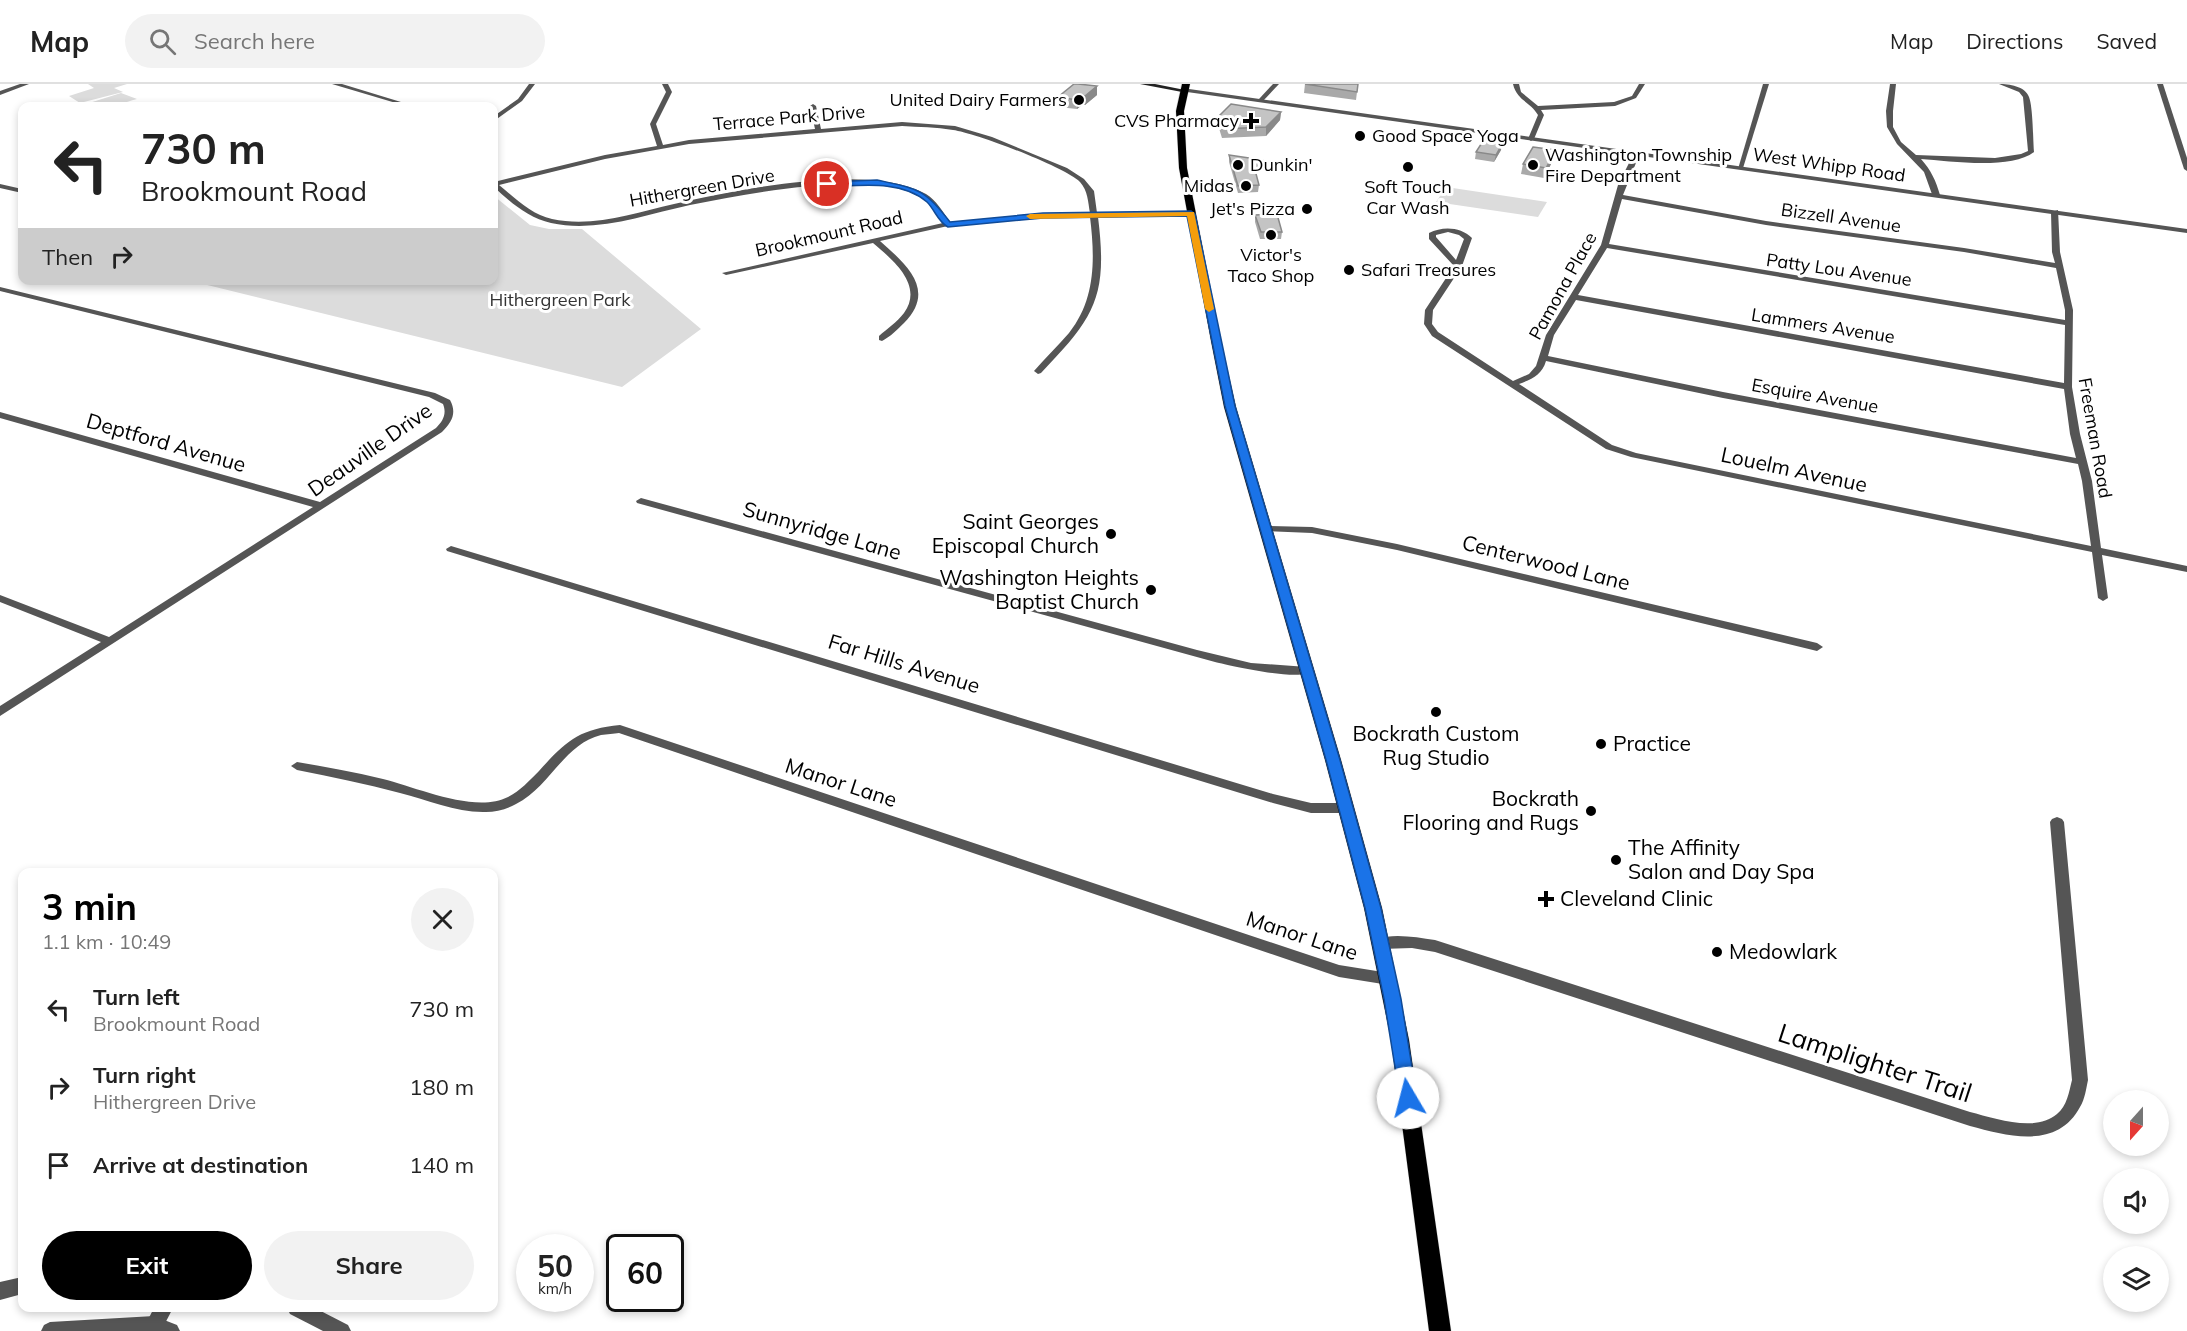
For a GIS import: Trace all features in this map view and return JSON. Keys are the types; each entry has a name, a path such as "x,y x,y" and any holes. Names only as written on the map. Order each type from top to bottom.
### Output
{"main road":[{"path":"1143,84 1184,87 1180,111 1180,133 1191,214 1230,406 1347,808 1389,979 1402,1051 1440,1331"}],"street":[{"path":"0,93 21,84"},
{"path":"335,84 392,102"},
{"path":"498,115 520,100 532,84"},
{"path":"660,146 653,124 669,92 665,84"},
{"path":"1261,100 1276,84"},
{"path":"1516,84 1518,93 1537,108 1541,118 1531,139"},
{"path":"1537,108 1616,104 1634,97 1642,84"},
{"path":"1740,168 1766,84"},
{"path":"1893,84 1890,128 1898,140 1930,173 1936,195"},
{"path":"1916,157 2006,159 2028,155 2031,152 2026,97 2020,91 2002,84"},
{"path":"2160,84 2187,169"},
{"name":"West Whipp Road","path":"1184,87 1531,139 2187,231"},
{"path":"813,106 818,130"},
{"name":"Terrace Park Drive","path":"498,183 584,161 660,146 818,130 909,124 943,126 972,132 1074,173 1090,191 1096,275 1091,302 1073,333 1038,371"},
{"name":"Pamona Place","path":"1512,384 1537,372 1550,334 1605,245 1619,196 1637,153"},
{"name":"Hithergreen Drive","path":"498,187 539,218 558,223 578,224 603,222 748,192 836,183 877,183 918,193 929,201 948,224"},
{"path":"0,186 18,190"},
{"name":"Bizzell Avenue","path":"1619,196 1766,223 1964,250 2060,266"},
{"name":"Freeman Road","path":"2055,212 2055,238 2067,299 2069,323 2068,387 2103,598"},
{"name":"Brookmount Road","path":"726,273 948,224 1011,218 1191,214"},
{"path":"1448,230 1466,235 1468,238 1458,266 1432,237 1433,233 1448,230"},
{"path":"874,240 902,265 912,281 914,290 909,312 882,338"},
{"name":"Patty Lou Avenue","path":"1605,245 1780,277 1942,300 2069,323"},
{"name":"Louelm Avenue","path":"1458,266 1429,310 1428,324 1442,340 1604,444 1623,453 2187,569"},
{"name":"Deauville Drive","path":"0,289 432,394 447,402 450,413 448,422 438,430 0,712"},
{"name":"Lammers Avenue","path":"1574,297 1720,326 1935,360 2068,387"},
{"name":"Esquire Avenue","path":"1542,357 1723,395 2082,462"},
{"name":"Deptford Avenue","path":"0,415 322,506"},
{"name":"Sunnyridge Lane","path":"641,501 1237,664 1272,670 1308,671"},
{"name":"Centerwood Lane","path":"1265,529 1311,530 1397,547 1817,647"},
{"name":"Far Hills Avenue","path":"451,549 1273,798 1311,808 1347,808"},
{"path":"0,598 110,641"},
{"name":"Manor Lane","path":"297,766 477,807 495,807 520,796 572,744 584,736 608,729 620,729 1339,970 1389,979"},
{"name":"Lamplighter Trail","path":"1381,943 1412,942 1435,946 1997,1127 2043,1129 2060,1123 2071,1112 2078,1096 2080,1080 2057,822"},
{"path":"0,1291 18,1287"},
{"path":"50,1331 159,1329 163,1312"},
{"path":"304,1312 342,1331"}],"green space":[{"path":"88,84 127,84 114,88 123,92 84,102 78,102 69,96 94,88"},
{"path":"121,93 137,99 126,102 92,102"},
{"path":"1446,187 1547,202 1538,217 1436,202"},
{"name":"Hithergreen Park","path":"498,199 530,225 549,229 582,229 701,329 622,387 207,285 498,285"}],"building":[{"path":"1074,84 1097,86 1077,100 1058,97"},
{"path":"1305,84 1358,84 1357,92"},
{"path":"1231,104 1281,112 1266,127 1222,129 1219,116"},
{"path":"1483,141 1502,144 1496,155 1476,152"},
{"path":"1533,147 1556,150 1546,168 1523,164"},
{"path":"1229,155 1263,160 1255,170 1259,185 1238,186"},
{"path":"1277,214 1282,232 1261,232 1255,215"}],"slow traffic":[{"path":"1030,216 1191,214 1209,309"}],"place":[{"name":"United Dairy Farmers","path":"1079,100"},
{"name":"CVS Pharmacy","path":"1251,121"},
{"name":"Good Space Yoga","path":"1360,136"},
{"name":"Dunkin'","path":"1238,165"},
{"name":"Washington Township Fire Department","path":"1533,165"},
{"name":"Soft Touch Car Wash","path":"1408,167"},
{"name":"Midas","path":"1246,186"},
{"name":"Jet's Pizza","path":"1307,209"},
{"name":"Victor's Taco Shop","path":"1271,235"},
{"name":"Safari Treasures","path":"1349,270"},
{"name":"Saint Georges Episcopal Church","path":"1111,534"},
{"name":"Washington Heights Baptist Church","path":"1151,590"},
{"name":"Bockrath Custom Rug Studio","path":"1436,712"},
{"name":"Practice","path":"1601,744"},
{"name":"Bockrath Flooring and Rugs","path":"1591,811"},
{"name":"The Affinity Salon and Day Spa","path":"1616,860"},
{"name":"Cleveland Clinic","path":"1546,899"},
{"name":"Medowlark","path":"1717,952"}],"route":[{"path":"827,184 862,182 899,186 924,196 948,224 1043,216 1191,214 1230,406 1347,808 1373,908 1393,999 1408,1098"}]}
